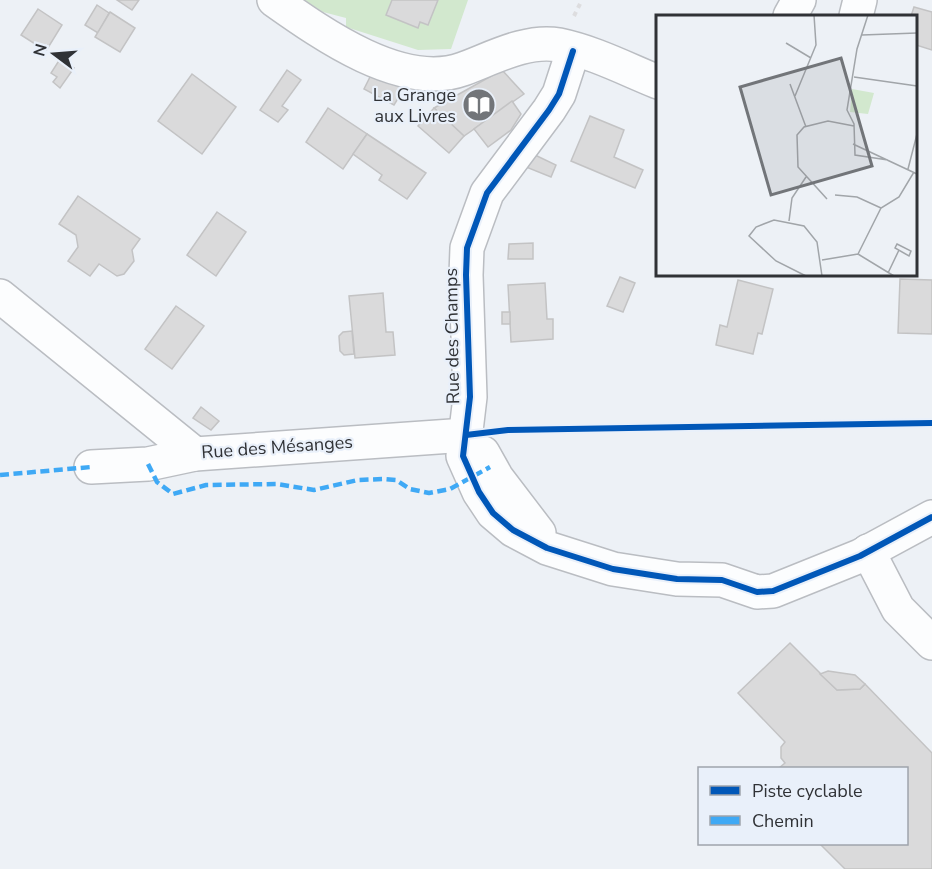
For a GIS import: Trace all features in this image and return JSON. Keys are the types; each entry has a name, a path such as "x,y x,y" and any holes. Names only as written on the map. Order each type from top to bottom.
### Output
{"street":[{"path":"274,0 325,37 392,66 422,74 445,75 526,47 558,45 656,82"},
{"path":"791,15 799,0"},
{"path":"856,15 860,0"},
{"name":"Rue des Champs","path":"466,435 470,397 467,248 487,193 559,94 573,51"},
{"name":"Rue des Mésanges","path":"0,296 195,454 466,435"},
{"path":"466,435 481,450 497,478 537,529 547,548 613,569 677,579 722,580 757,592 773,591 868,551 932,518"},
{"path":"91,467 148,464 195,454"},
{"path":"868,551 898,609 932,643"}],"green space":[{"path":"304,0 468,0 451,49 418,50 346,27 346,18 323,12"}],"building":[{"path":"117,0 139,0 132,10"},
{"path":"392,0 438,0 428,25 420,22 418,28 386,15"},
{"path":"97,5 109,13 98,33 85,25"},
{"path":"914,7 932,12 932,50 917,45 917,15 911,15"},
{"path":"38,9 62,25 46,51 21,35"},
{"path":"110,12 135,28 120,52 95,37"},
{"path":"60,59 74,68 60,88 53,82 57,77 51,73"},
{"path":"374,69 405,87 394,105 364,89"},
{"path":"287,70 301,80 282,106 288,110 278,122 260,110"},
{"path":"502,70 524,94 464,136 434,108"},
{"path":"192,74 236,107 202,154 158,121"},
{"path":"512,101 521,114 511,130 488,147 474,129"},
{"path":"328,108 367,134 343,169 306,142"},
{"path":"434,108 464,136 449,153 418,126"},
{"path":"590,116 624,130 614,157 643,170 635,188 571,161"},
{"path":"367,134 426,173 407,199 379,180 382,175 353,154"},
{"path":"535,155 556,165 551,177 526,167"},
{"path":"78,196 140,239 132,250 134,261 124,274 117,276 99,264 90,276 68,261 78,247 76,235 59,224"},
{"path":"217,212 246,232 216,276 187,255"},
{"path":"533,243 533,259 508,259 509,244"},
{"path":"620,277 635,283 623,312 607,306"},
{"path":"900,279 932,280 932,334 898,333"},
{"path":"738,280 773,289 762,334 758,333 753,354 716,345 720,325 727,327"},
{"path":"545,283 547,319 553,319 553,339 511,342 508,285"},
{"path":"383,293 386,332 393,332 395,355 355,358 349,296"},
{"path":"176,306 204,326 172,369 145,349"},
{"path":"502,312 510,312 510,324 502,324"},
{"path":"352,331 354,354 344,355 340,351 339,336 343,332"},
{"path":"201,407 219,421 211,430 193,418"},
{"path":"790,643 837,690 860,689 865,684 932,753 932,869 845,869 821,845 908,845 908,767 780,767 785,763 781,758 781,747 785,742 738,693"},
{"path":"828,671 855,675 865,684 860,689 837,690 820,674"}],"marked path":[{"path":"148,464 157,482 173,494 206,485 277,484 314,490 358,480 383,479 396,480 410,489 429,493 450,489 490,467"},
{"path":"0,475 91,467"}],"cycle path":[{"path":"573,51 559,94 487,193 467,248 470,397 463,456 479,492 493,513 513,530 547,548 613,569 677,579 722,580 757,592 773,591 860,556 932,517"},
{"path":"466,435 508,430 932,423"}],"place":[{"name":"La Grange aux Livres","path":"479,105"}]}
